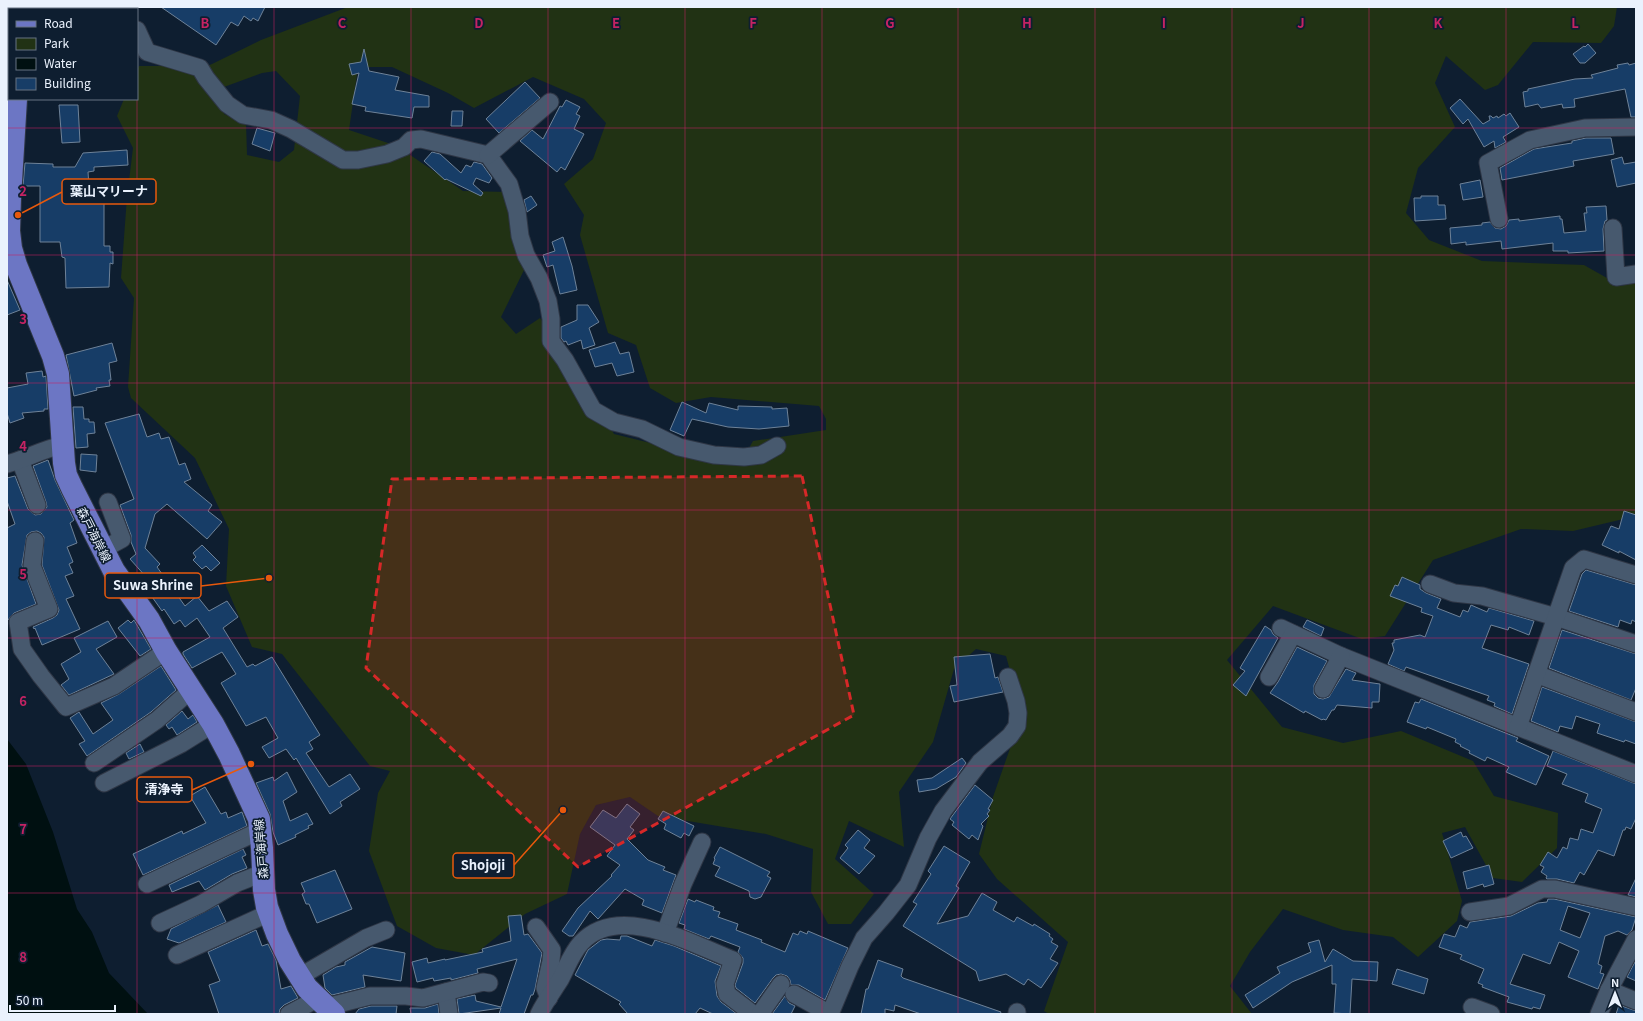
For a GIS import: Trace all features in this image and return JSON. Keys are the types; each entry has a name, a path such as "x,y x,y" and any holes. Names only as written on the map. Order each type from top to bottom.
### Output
{"main road":[{"name":"森戸海岸線","path":"16,100 9,231 11,248 16,265 53,356 60,389 66,475 102,550 114,571 149,620 166,651 213,724 229,754 259,819 261,830 264,890 269,913 277,934 299,977 307,988 326,1007"}],"street":[{"path":"138,35 142,53 200,68 206,78 227,104 243,115 271,120 291,129 343,160 358,160 387,154 404,147 411,140 421,139 488,155 509,184 516,211 520,236 526,255 539,278 548,301 551,319 551,341 565,360 593,410 614,422 642,429 679,447 714,455 744,457 761,455 778,446"},
{"path":"488,155 550,102"},
{"path":"1499,220 1488,163 1530,140 1585,128 1636,127"},
{"path":"1613,228 1616,277 1636,274"},
{"path":"37,505 13,462 47,448 63,445"},
{"path":"102,550 122,539 108,502"},
{"path":"35,541 32,566 49,609 18,622 22,649 66,707 114,686 166,651"},
{"path":"1518,727 1573,568 1584,559 1636,575"},
{"path":"1430,584 1454,593 1482,596 1556,617 1636,644"},
{"path":"1269,677 1287,631 1341,656 1636,774"},
{"path":"1323,689 1341,656"},
{"path":"1536,674 1636,712"},
{"path":"794,994 830,1014 850,966 864,938 908,885 928,838 943,811 980,762 1010,736 1017,726 1017,707 1008,677"},
{"path":"94,763 157,720 191,690"},
{"path":"104,783 181,744 213,724"},
{"path":"147,884 261,830"},
{"path":"665,933 683,884 702,842"},
{"path":"160,923 201,904 237,883 263,873"},
{"path":"1470,912 1510,906 1542,889 1555,889 1636,907"},
{"path":"177,955 269,913"},
{"path":"539,1014 548,996 560,980 570,957 581,942 596,932 614,926 635,925 665,933 733,960 725,984 727,994 753,1014"},
{"path":"536,927 552,950 545,988 553,1006 549,1014"},
{"path":"299,977 366,938 386,930"},
{"path":"1599,1014 1609,990 1635,943"},
{"path":"289,1014 370,996 406,996 422,998 483,982 489,983"},
{"path":"760,1014 780,984"},
{"path":"1609,990 1636,1001"},
{"path":"446,992 449,1014"},
{"path":"1472,1007 1491,1014"}],"highlighted area":[{"path":"802,476 854,715 578,867 366,668 392,479"}],"green space":[{"path":"348,7 1617,7 1614,26 1601,43 1533,42 1498,85 1485,90 1446,56 1435,83 1455,127 1418,168 1406,213 1429,240 1482,261 1584,265 1621,286 1636,282 1636,516 1573,531 1521,529 1433,560 1385,636 1362,639 1273,606 1227,660 1282,727 1343,743 1401,731 1473,761 1494,796 1558,813 1557,848 1522,882 1493,878 1465,827 1442,833 1462,901 1457,921 1418,957 1393,937 1343,930 1283,909 1250,952 1230,986 1252,1014 1049,1014 1044,1011 1068,942 997,879 979,854 993,797 1022,714 1006,656 976,649 954,669 933,742 899,792 904,847 849,821 835,859 874,894 851,924 828,924 811,892 813,849 766,834 658,816 630,797 596,805 580,834 567,894 525,914 474,955 436,948 397,926 369,851 378,793 390,771 370,766 282,654 252,647 226,586 229,529 195,458 131,398 128,387 134,298 121,278 127,197 133,148 117,116 124,100 138,100 139,66 185,66 194,71 212,64 261,40","holes":["358,67 392,67 448,93 474,108 533,77 584,99 606,123 593,159 564,184 584,215 580,235 608,333 636,345 650,388 676,403 711,397 819,406 826,419 826,430 753,441 741,462 711,458 614,434 586,384 540,318 516,334 501,317 525,268 508,192 463,191 397,146 349,130","276,71 300,96 294,150 279,162 247,155 246,123 224,114 224,87 262,73"]}],"water":[{"path":"7,739 26,764 53,832 77,909 92,932 109,973 148,1014 7,1014"}],"building":[{"path":"161,7 265,7 258,21 253,18 251,21 244,16 238,26 231,22 216,45"},
{"path":"1588,44 1596,53 1585,63 1580,63 1573,54"},
{"path":"364,49 369,71 399,77 395,90 429,96 429,107 414,107 412,118 365,111 366,107 352,104 359,73 352,75 349,64 361,62"},
{"path":"1628,63 1629,65 1636,63 1636,117 1631,117 1625,89 1574,99 1575,107 1563,108 1562,104 1541,108 1538,104 1525,107 1523,92 1528,91 1528,89 1575,79 1593,78 1591,75 1618,68 1617,65"},
{"path":"525,82 540,98 499,133 486,119"},
{"path":"1460,99 1483,124 1490,120 1489,116 1493,118 1497,116 1498,118 1504,114 1506,116 1510,113 1519,127 1503,137 1506,142 1495,148 1494,141 1484,147 1468,119 1463,124 1450,108"},
{"path":"566,100 580,107 576,114 580,116 574,129 584,134 565,170 561,167 557,172 520,141 532,130 543,139 560,106 562,107"},
{"path":"59,105 78,105 80,142 62,143"},
{"path":"452,111 463,111 462,126 451,126"},
{"path":"257,128 275,133 270,151 252,144"},
{"path":"1586,138 1611,138 1614,154 1573,161 1574,166 1502,180 1500,168 1534,149 1572,143 1572,141"},
{"path":"127,150 128,165 94,167 94,171 88,172 90,202 104,202 104,246 110,246 110,252 113,252 113,264 110,263 109,287 66,288 65,258 62,257 60,242 40,242 40,186 23,186 25,163 53,164 53,167 75,167 83,153"},
{"path":"432,152 440,154 461,173 466,165 471,167 474,162 482,164 492,178 489,183 476,178 473,184 483,193 481,196 446,179 445,180 424,161"},
{"path":"1622,157 1624,164 1636,162 1636,183 1617,187 1611,160"},
{"path":"1480,180 1483,197 1463,200 1460,184"},
{"path":"531,196 537,205 527,212 524,200"},
{"path":"1421,196 1438,196 1438,205 1445,205 1446,219 1415,221 1414,198 1421,198"},
{"path":"1606,206 1607,220 1605,221 1603,229 1604,251 1568,253 1568,251 1553,251 1553,243 1502,249 1501,241 1466,245 1466,242 1451,244 1450,228 1482,225 1482,223 1490,222 1495,228 1501,229 1506,226 1509,220 1519,219 1519,221 1560,216 1560,219 1562,219 1564,233 1586,231 1584,213 1587,213 1586,207"},
{"path":"563,237 572,266 577,290 560,294 553,265 547,267 543,255 555,251 552,242"},
{"path":"7,280 20,310 7,315"},
{"path":"577,305 588,305 599,322 589,328 595,345 583,349 581,340 568,345 566,341 564,342 561,338 561,327 577,320"},
{"path":"615,342 620,354 629,352 634,372 617,376 612,363 595,367 589,350"},
{"path":"112,343 117,361 109,363 111,380 109,380 110,386 96,388 97,390 74,396 66,355"},
{"path":"42,371 43,377 46,376 48,409 44,409 44,411 22,413 24,418 10,423 7,413 7,388 28,384 26,373"},
{"path":"682,402 706,413 709,403 738,410 738,406 772,407 772,409 787,408 789,426 759,429 728,427 692,419 684,436 670,430"},
{"path":"73,407 83,407 84,419 89,419 89,422 94,422 95,433 87,434 88,447 76,448"},
{"path":"139,414 147,437 159,433 161,439 169,437 179,465 185,463 191,479 184,482 212,505 208,511 222,522 207,539 167,504 155,514 145,548 160,564 157,567 185,606 197,596 209,611 227,601 238,617 223,628 247,667 253,664 255,666 272,657 320,735 309,742 313,749 306,753 329,787 350,774 360,789 340,802 342,806 330,814 296,758 294,760 286,749 269,758 262,747 278,738 266,717 246,726 221,683 236,674 222,652 192,668 183,652 210,637 197,618 185,627 180,620 174,624 164,609 162,611 150,594 156,588 130,559 136,554 120,505 134,499 105,423"},
{"path":"81,454 97,455 96,472 80,470"},
{"path":"48,460 55,480 74,520 70,523 77,543 67,547 73,562 69,564 73,573 65,576 74,596 66,599 80,629 42,645 35,628 34,629 33,627 53,618 57,615 59,610 42,565 44,537 37,531 31,532 27,535 22,565 36,604 14,613 7,621 7,528 15,524 7,501 7,478 15,476 28,509 35,515 41,514 47,507 33,466"},
{"path":"1624,511 1636,515 1636,560 1619,551 1619,553 1602,545 1611,526 1619,529"},
{"path":"202,545 220,563 211,571 206,566 202,569 193,560 196,557 193,553"},
{"path":"1586,570 1636,585 1636,622 1632,620 1631,624 1620,620 1618,627 1569,611 1582,574"},
{"path":"1402,577 1420,585 1420,589 1426,593 1441,599 1437,608 1460,617 1463,610 1468,612 1471,605 1487,612 1489,608 1534,621 1529,635 1509,627 1508,630 1491,625 1482,648 1529,664 1512,714 1494,706 1495,703 1487,700 1489,696 1406,667 1404,671 1388,664 1394,650 1392,643 1394,643 1394,640 1420,635 1425,637 1433,616 1421,612 1422,608 1390,596 1395,585 1398,586"},
{"path":"128,620 131,623 134,620 151,649 140,656 118,628"},
{"path":"1307,620 1324,628 1321,636 1303,627"},
{"path":"108,621 117,637 96,649 114,674 69,695 61,685 69,679 61,664 81,652 74,638"},
{"path":"1265,626 1278,638 1246,696 1233,685 1245,671 1240,668"},
{"path":"1562,630 1636,654 1636,688 1631,700 1549,668"},
{"path":"1297,647 1327,661 1314,685 1314,694 1318,698 1323,699 1329,697 1346,669 1356,673 1352,680 1380,684 1379,702 1372,702 1372,708 1337,705 1326,720 1322,720 1305,711 1304,713 1270,693 1278,682"},
{"path":"990,654 995,678 998,677 1003,692 954,702 950,686 957,685 954,657"},
{"path":"161,666 176,690 151,712 87,756 79,744 85,741 70,718 79,712 93,734 113,720 101,703 119,694"},
{"path":"1542,687 1636,722 1636,744 1625,740 1624,742 1597,733 1600,724 1576,716 1572,729 1560,726 1558,732 1531,721"},
{"path":"1421,699 1518,738 1516,741 1549,756 1536,785 1506,772 1509,767 1487,757 1485,761 1469,753 1470,751 1455,742 1456,739 1427,727 1426,729 1407,722 1415,702 1419,703"},
{"path":"182,711 188,719 193,715 197,722 177,735 172,727 169,729 166,725"},
{"path":"140,744 144,752 129,759 126,753"},
{"path":"1553,751 1636,784 1636,818 1631,829 1626,827 1625,830 1623,830 1614,856 1598,850 1584,875 1580,872 1574,883 1557,879 1547,879 1547,876 1541,872 1544,867 1540,865 1548,852 1557,858 1563,847 1567,849 1570,838 1578,840 1581,829 1593,833 1602,809 1585,802 1588,794 1562,784 1567,774 1547,766"},
{"path":"962,758 966,763 956,777 936,789 919,792 917,780 932,778"},
{"path":"287,772 297,792 283,801 290,821 307,813 313,824 308,826 309,828 295,835 296,837 278,845 273,832 270,814 256,783 273,777 274,781"},
{"path":"975,785 993,800 988,809 990,810 987,814 989,816 981,824 983,826 978,840 972,835 969,839 952,825 954,822 950,819"},
{"path":"205,787 221,814 226,812 228,818 242,812 247,826 143,875 133,854 182,831 183,834 206,823 190,796"},
{"path":"627,804 640,814 630,827 634,830 627,839 648,860 665,867 663,870 676,875 662,913 642,905 644,900 625,889 598,919 590,911 573,936 569,936 562,931 578,908 612,876 611,875 620,865 607,856 615,845 590,827 603,810 616,818"},
{"path":"663,811 694,826 689,836 684,833 681,838 664,829 666,824 658,819"},
{"path":"858,830 870,840 864,848 875,856 859,874 840,858 848,848 845,845"},
{"path":"1461,832 1463,837 1466,836 1473,848 1451,858 1443,841"},
{"path":"944,846 970,862 956,886 959,888 937,924 968,916 982,893 997,902 993,910 1014,922 1017,917 1033,926 1034,924 1050,934 1049,936 1053,939 1051,942 1058,946 1050,959 1058,963 1041,988 1028,979 1024,985 1006,974 979,981 976,971 903,926 917,904 913,902 931,874 928,871"},
{"path":"720,847 770,872 767,876 771,878 761,897 755,899 750,897 749,891 715,876 720,867 713,864 714,858"},
{"path":"243,849 246,855 242,857 247,868 232,874 205,890 199,881 172,892 169,885"},
{"path":"1489,865 1494,884 1484,887 1483,884 1467,889 1463,872"},
{"path":"335,870 352,909 317,923 309,904 306,904 302,894 305,892 301,883"},
{"path":"1636,878 1636,897 1628,895"},
{"path":"688,899 695,902 696,900 714,907 713,910 720,912 718,917 738,924 736,930 762,940 761,942 785,952 793,933 798,935 800,931 807,934 808,931 848,948 825,1000 799,985 791,985 787,976 781,974 776,975 773,978 755,1003 736,988 735,985 743,963 743,958 738,952 740,947 711,936 709,939 684,929 685,925 679,923"},
{"path":"1548,899 1554,899 1636,917 1632,930 1627,935 1618,931 1605,936 1598,964 1602,966 1600,973 1604,974 1598,989 1568,977 1579,951 1559,942 1550,964 1523,954 1510,984 1545,995 1540,1009 1533,1007 1532,1009 1507,1002 1509,997 1482,987 1483,985 1478,983 1484,969 1460,959 1462,955 1439,947 1444,934 1455,937 1460,925 1467,928 1470,922 1511,916 1538,903 1547,902","holes":["1568,906 1590,913 1580,938 1560,930"]},
{"path":"218,905 226,922 179,943 167,939 171,929"},
{"path":"521,915 524,935 528,934 542,953 535,989 533,995 531,995 524,1014 499,1014 501,1008 459,1014 457,999 475,995 476,1001 501,1007 517,959 477,969 478,973 451,980 451,978 434,981 433,978 417,982 412,962 427,958 428,963 483,952 482,949 511,941 508,916"},
{"path":"256,930 262,946 268,944 276,960 281,989 291,986 298,998 284,1005 280,1009 279,1014 219,1014 209,985 220,981 208,952"},
{"path":"621,936 627,936 652,946 655,940 674,946 721,966 715,981 717,996 721,1002 737,1014 713,1014 700,1008 695,1014 628,1014 619,1004 621,1002 575,975 588,950 601,940 620,940"},
{"path":"1319,940 1325,962 1333,949 1353,961 1378,962 1377,981 1352,979 1350,1014 1334,1013 1336,984 1332,984 1332,965 1292,982 1253,1008 1245,995 1280,973 1277,967 1311,952 1308,943"},
{"path":"372,947 405,953 401,981 363,975 365,987 332,995 325,988 323,975 336,967 345,965 345,962"},
{"path":"878,960 903,969 901,976 903,978 1001,1012 1000,1014 921,1014 895,1005 894,1011 885,1009 885,1014 861,1014 866,989 868,989"},
{"path":"1636,960 1636,981 1627,977"},
{"path":"1397,969 1428,979 1424,994 1392,984"},
{"path":"785,996 789,1003 795,1006 791,1014 772,1014"},
{"path":"438,1004 439,1014 411,1014 410,1008 425,1008"},
{"path":"1619,1005 1636,1011 1636,1014 1616,1014"},
{"path":"371,1006 397,1006 396,1014 355,1014 359,1009"}],"place":[{"name":"葉山マリーナ","path":"18,215"},
{"name":"Suwa Shrine","path":"269,578"},
{"name":"清浄寺","path":"251,764"},
{"name":"Shojoji","path":"563,810"}]}
